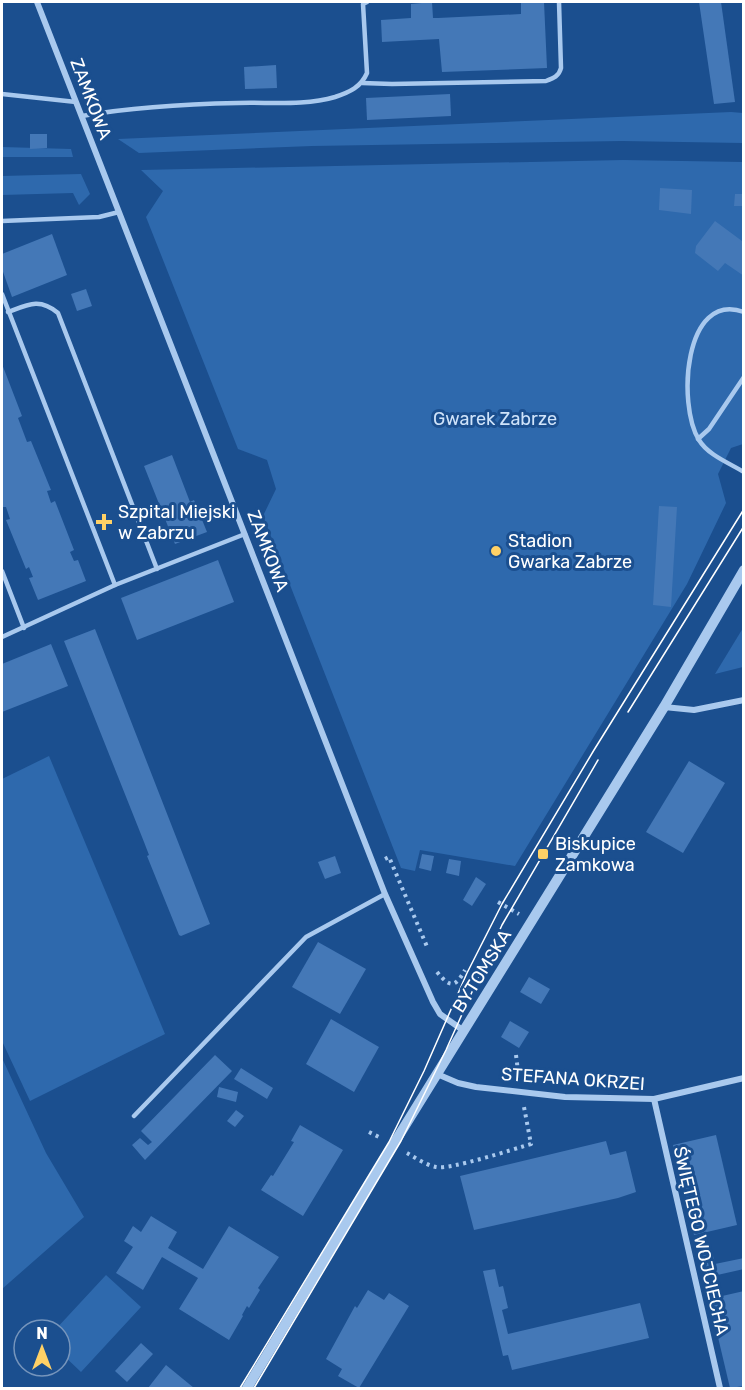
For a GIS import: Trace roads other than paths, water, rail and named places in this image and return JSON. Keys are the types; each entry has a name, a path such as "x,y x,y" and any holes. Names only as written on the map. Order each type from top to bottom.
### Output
{"street":[{"name":"ZAMKOWA","path":"37,2 385,894 440,1014 465,1031"},
{"name":"BYTOMSKA","path":"247,1389 393,1145 664,706 744,570"},
{"path":"664,706 694,710 744,700"},
{"name":"STEFANA OKRZEI","path":"437,1074 458,1083 476,1087 598,1099 654,1099 744,1078"},
{"name":"ŚWIĘTEGO WOJCIECHA","path":"654,1099 720,1389"}],"lane":[{"path":"82,116 108,111 182,105 322,100 352,90 362,83 367,73 363,4 367,2"},
{"path":"362,83 546,81 554,78 559,74 561,68 559,2"},
{"path":"2,94 76,102"},
{"path":"2,221 99,217 119,212"},
{"path":"2,294 116,585"},
{"path":"8,312 25,305 38,303 48,305 58,314 157,569"},
{"path":"744,312 734,309 722,310 711,315 699,332 690,353 686,372 686,397 698,439 709,450 744,472"},
{"path":"698,439 709,429 744,377"},
{"path":"2,637 116,585 245,534"},
{"path":"2,571 24,628"},
{"path":"134,1116 306,937 385,894"}],"tram line":[{"path":"240,1388 389,1142 424,1071 467,973 502,904 594,750 744,509"},
{"path":"628,712 744,526"},
{"path":"254,1388 401,1141 446,1050 502,925 598,760"}],"place":[{"name":"Szpital Miejski w Zabrzu","path":"104,522"},
{"name":"Stadion Gwarka Zabrze","path":"496,551"},
{"name":"Biskupice Zamkowa","path":"543,854"}],"park label":[{"name":"Gwarek Zabrze","path":"495,419"}]}
